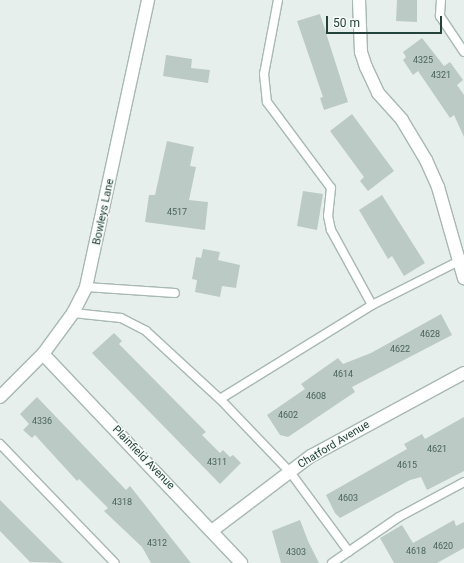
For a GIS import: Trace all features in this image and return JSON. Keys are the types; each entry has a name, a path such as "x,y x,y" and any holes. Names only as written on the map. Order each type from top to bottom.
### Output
{"street":[{"name":"Bowleys Lane","path":"0,397 43,354 73,313 86,287 148,0"},
{"path":"359,0 361,52 366,67 378,93 402,120 426,160 438,187 461,261 464,278"},
{"name":"Plainfield Avenue","path":"43,354 213,530 241,563"},
{"name":"Chatford Avenue","path":"213,530 290,472 336,441 464,373"}],"lane":[{"path":"278,0 264,74 267,102 331,188 328,216 331,230 372,305"},
{"path":"441,0 440,16 455,41 464,52"},
{"path":"455,41 464,39"},
{"path":"220,399 372,305 461,261"},
{"path":"86,287 175,293"},
{"path":"73,313 121,318 138,325 220,399 290,472 349,552"},
{"path":"0,444 115,563"},
{"path":"332,563 399,517 464,482"}],"building":[{"path":"397,0 417,0 417,22 396,21"},
{"path":"320,14 348,102 324,110 320,98 323,97 297,21"},
{"path":"422,38 444,66 450,62 463,80 457,85 464,95 464,137 454,115 450,118 418,71 413,75 403,60 406,57 403,52"},
{"path":"166,55 192,59 191,68 210,70 208,83 163,76"},
{"path":"352,114 394,171 368,191 360,181 364,177 330,131"},
{"path":"167,141 194,147 190,166 196,167 189,200 208,202 205,230 145,222 149,195 155,195"},
{"path":"303,191 323,194 317,230 297,226"},
{"path":"382,195 425,263 404,276 392,256 388,259 359,210"},
{"path":"203,249 220,252 218,260 240,265 236,288 222,286 220,297 195,292 197,280 192,279 196,257 201,258"},
{"path":"441,314 452,335 352,387 355,392 288,437 280,435 267,415 305,389 301,384 338,358 343,364 371,353"},
{"path":"114,333 122,341 119,344 206,432 202,435 220,453 223,450 230,457 233,455 241,463 220,484 92,353"},
{"path":"37,397 126,490 130,486 191,563 151,563 142,547 104,511 108,508 79,479 77,481 35,435 32,438 23,430 29,424 20,414"},
{"path":"464,417 464,471 427,490 421,477 410,480 340,518 335,513 326,495 407,449 404,444 422,434 425,439"},
{"path":"0,500 63,563 30,562 0,531"},
{"path":"300,520 319,563 281,563 272,531"},
{"path":"454,520 456,526 464,522 464,548 437,563 394,563 380,538 402,525 413,543"}]}
